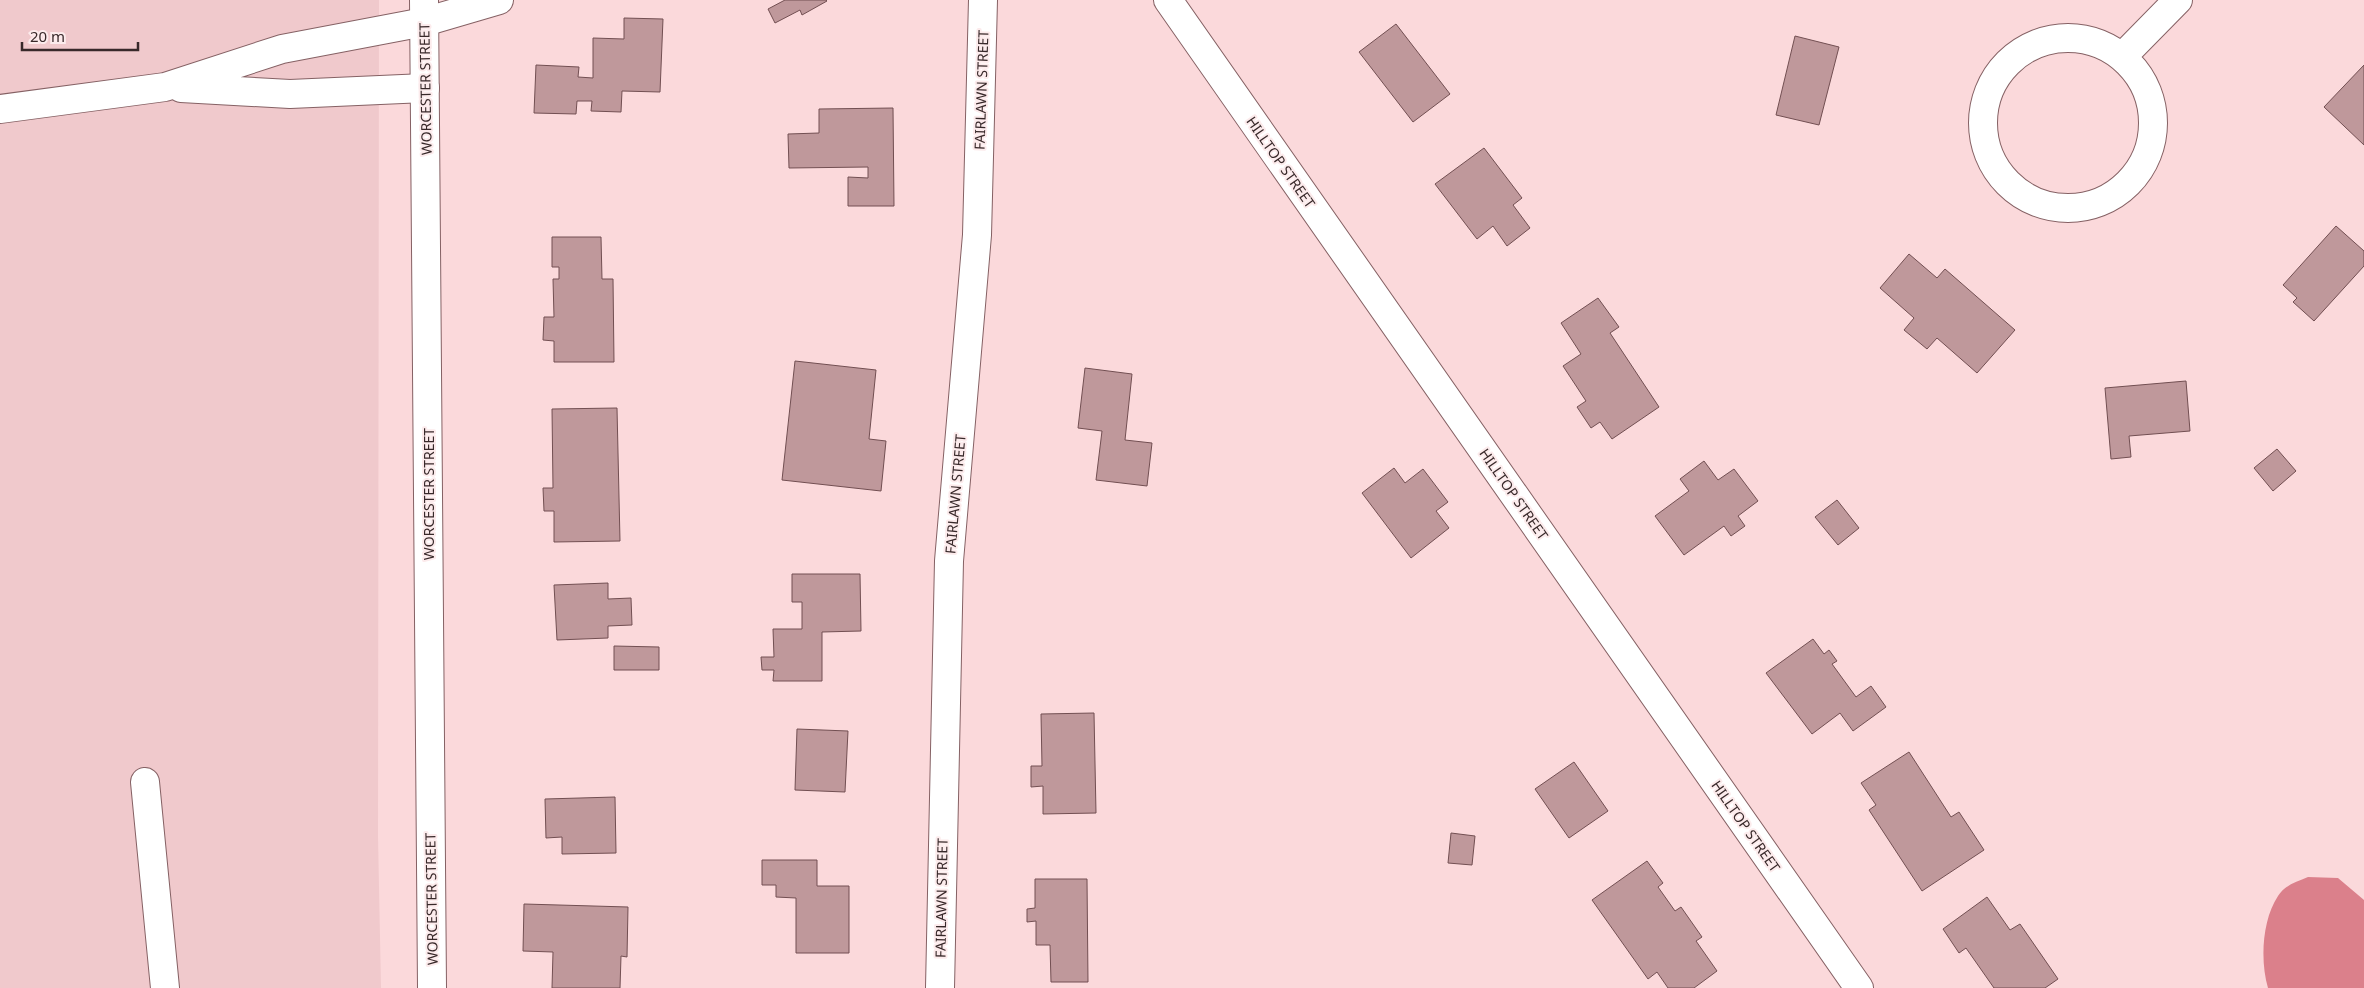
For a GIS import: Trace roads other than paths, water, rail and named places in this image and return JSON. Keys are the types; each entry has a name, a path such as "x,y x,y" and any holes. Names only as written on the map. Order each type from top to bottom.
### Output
{"street":[{"path":"0,109 164,87 282,49 424,11 499,0"},
{"name":"FAIRLAWN STREET","path":"940,988 949,561 977,235 984,0"},
{"name":"HILLTOP STREET","path":"1168,0 1860,988"},
{"path":"2122,58 2178,0"},
{"name":"WORCESTER STREET","path":"424,11 432,988"},
{"path":"2068,38 2088,40 2106,47 2122,58 2144,85 2150,101 2153,118 2152,136 2140,169 2116,194 2084,207 2066,209 2049,206 2033,201 2016,191 2002,178 1992,162 1986,144 1983,124 1985,105 1992,87 2002,70 2015,57 2031,47 2049,40 2068,38"},
{"path":"164,87 290,94 425,88"},
{"path":"146,782 165,988"}]}
